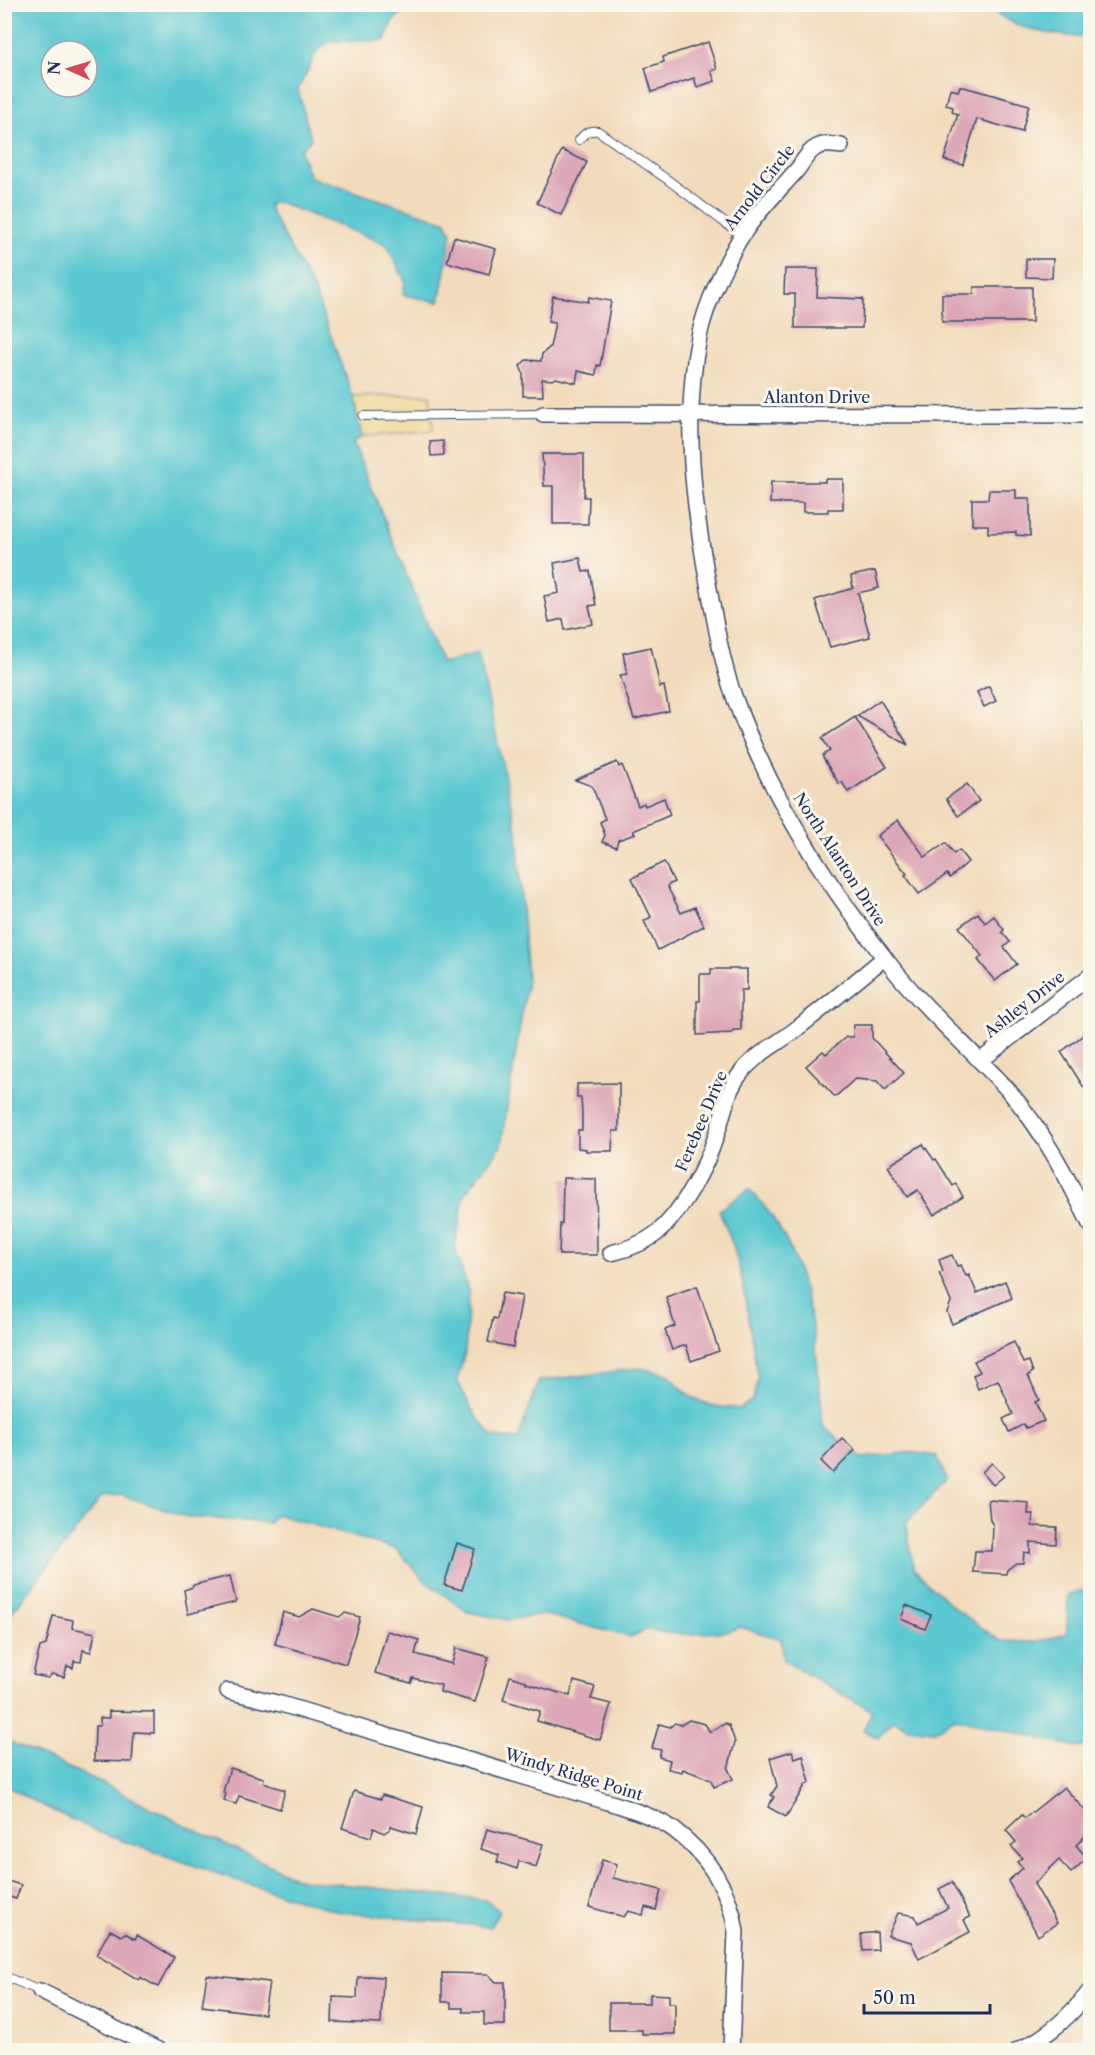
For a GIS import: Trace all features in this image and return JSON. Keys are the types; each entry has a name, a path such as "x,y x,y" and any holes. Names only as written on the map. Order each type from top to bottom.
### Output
{"street":[{"name":"Arnold Circle","path":"691,414 693,375 705,313 722,271 741,235 761,208 797,170 811,150 819,145 841,146"},
{"name":"Alanton Drive","path":"543,414 1090,416"},
{"name":"North Alanton Drive","path":"691,414 694,484 705,564 718,633 735,700 777,793 808,847 884,958 934,1016 1009,1091 1028,1116 1058,1163 1090,1224"},
{"name":"Ferebee Drive","path":"611,1253 640,1244 670,1221 706,1161 716,1137 727,1098 742,1072 752,1061 794,1031 884,958"},
{"name":"Ashley Drive","path":"980,1061 1090,976"},
{"name":"Windy Ridge Point","path":"228,1691 281,1704 618,1805 643,1814 672,1829 690,1844 720,1880 734,1915 736,1932 731,2050"},
{"path":"1018,2050 1056,2026 1090,1990"},
{"path":"40,1991 158,2050"}],"lane":[{"path":"579,140 584,133 590,130 598,131 741,235"},
{"path":"363,416 543,414"},
{"path":"4,1976 40,1991"}],"sand":[{"path":"430,395 433,430 362,437 353,397"}],"water":[{"path":"5,5 411,5 393,21 384,41 331,41 317,51 298,90 311,139 300,150 310,177 445,221 452,233 439,302 403,295 405,281 386,244 278,202 269,204 270,210 315,293 353,397 362,437 353,442 442,663 478,653 517,832 527,982 501,1146 464,1195 455,1248 469,1293 465,1353 457,1380 475,1415 493,1437 518,1439 539,1381 641,1368 669,1375 689,1396 712,1406 740,1409 753,1399 758,1379 743,1283 734,1248 719,1210 749,1189 765,1207 782,1233 803,1285 815,1342 823,1426 862,1458 911,1452 937,1456 947,1480 906,1523 914,1569 954,1608 1001,1641 1036,1642 1067,1634 1068,1595 1079,1591 1090,1591 1090,1745 1077,1747 955,1718 933,1731 908,1728 894,1720 878,1738 863,1730 872,1711 783,1660 781,1639 740,1627 729,1631 691,1634 666,1633 649,1629 630,1637 542,1614 509,1620 468,1612 426,1582 396,1549 279,1515 272,1517 270,1523 187,1517 121,1495 102,1497 5,1621 5,1549 14,1535 4,1531"},
{"path":"987,5 1090,5 1090,36 1085,38 1033,30 1009,21"},
{"path":"5,1740 96,1780 301,1880 486,1900 499,1911 490,1927 340,1912 248,1884 103,1834 5,1785"}],"building":[{"path":"708,42 717,69 711,71 715,81 697,87 694,78 652,92 645,68 664,62 663,57"},
{"path":"960,86 1029,105 1022,132 977,119 963,165 944,160 958,114 952,112 953,107 946,105 950,89 958,91"},
{"path":"562,150 587,162 561,215 537,203"},
{"path":"454,237 496,249 489,274 447,262"},
{"path":"1026,259 1053,259 1052,278 1026,277"},
{"path":"785,269 818,269 817,297 863,299 862,328 795,328 795,294 784,294"},
{"path":"974,287 1032,287 1032,322 942,322 942,294 974,294"},
{"path":"553,296 588,302 589,297 611,301 600,366 597,365 596,375 578,371 576,383 556,378 542,379 543,396 523,396 523,373 520,366 526,360 541,361 542,354 550,347 555,323 548,322"},
{"path":"443,441 444,455 431,456 430,442"},
{"path":"542,454 584,454 584,497 589,497 588,524 553,524 553,486 544,486"},
{"path":"825,479 843,479 843,509 828,509 828,512 803,512 803,503 770,503 771,482 825,482"},
{"path":"989,490 1016,490 1016,498 1030,498 1030,536 1016,535 1016,532 988,533 988,525 972,525 972,499 988,499"},
{"path":"580,558 583,572 590,571 596,605 589,606 593,624 565,630 563,619 549,622 544,596 559,593 554,563"},
{"path":"875,571 879,588 858,593 870,637 830,647 815,600 853,588 851,576"},
{"path":"651,647 660,687 664,686 669,711 634,719 620,675 627,674 623,653"},
{"path":"989,686 996,701 984,707 977,692"},
{"path":"880,700 908,745 857,716"},
{"path":"855,717 887,767 848,792 842,782 839,784 823,758 823,755 830,751 822,738"},
{"path":"617,762 619,767 622,765 638,806 644,803 645,806 664,798 670,815 633,831 635,834 618,840 616,847 602,842 605,835 600,822 605,819 592,786 575,780"},
{"path":"967,784 979,801 958,816 946,799"},
{"path":"898,820 925,857 946,843 954,854 959,850 968,862 950,878 947,874 919,894 905,875 907,874 877,836"},
{"path":"664,862 674,882 667,886 681,913 695,907 704,926 658,950 644,921 651,917 632,878"},
{"path":"978,913 985,923 994,916 1010,942 1004,947 1017,964 995,981 978,960 982,956 959,927"},
{"path":"711,969 747,969 747,990 741,990 741,1030 734,1030 732,1033 697,1035 700,974 711,974"},
{"path":"854,1025 872,1025 872,1038 904,1073 885,1090 877,1081 855,1079 835,1097 806,1066 823,1051 826,1054 846,1037 853,1037"},
{"path":"1090,1030 1090,1097 1061,1052"},
{"path":"619,1083 619,1131 613,1131 612,1151 586,1151 586,1149 578,1148 578,1130 582,1130 582,1114 581,1098 577,1098 577,1084"},
{"path":"923,1144 934,1160 936,1159 953,1186 956,1184 963,1197 934,1215 918,1190 907,1197 888,1166"},
{"path":"563,1178 596,1179 597,1255 559,1255"},
{"path":"952,1255 957,1266 961,1265 966,1276 969,1275 977,1293 1005,1281 1012,1298 952,1324 947,1312 951,1302 939,1273 943,1272 939,1260"},
{"path":"697,1286 719,1351 691,1361 686,1345 672,1350 665,1330 675,1326 666,1297"},
{"path":"502,1293 522,1296 513,1347 488,1342 493,1318 497,1319"},
{"path":"1014,1342 1023,1363 1029,1361 1033,1372 1028,1375 1039,1400 1035,1402 1044,1421 1026,1428 1024,1424 1009,1432 1003,1419 1013,1414 998,1380 978,1389 973,1375 980,1372 974,1361"},
{"path":"842,1438 855,1450 833,1473 821,1461"},
{"path":"992,1463 1004,1476 993,1485 982,1472"},
{"path":"988,1500 1029,1503 1028,1514 1033,1514 1032,1526 1057,1527 1056,1544 1030,1542 1030,1553 1024,1552 1023,1563 1016,1563 1007,1570 1006,1574 973,1572 975,1551 992,1551 993,1525 990,1520"},
{"path":"457,1543 475,1549 462,1590 444,1585"},
{"path":"230,1576 236,1602 188,1614 184,1590 193,1585"},
{"path":"906,1605 931,1615 925,1629 901,1619"},
{"path":"313,1609 339,1617 345,1613 360,1617 346,1664 275,1644 283,1612 299,1617"},
{"path":"53,1616 73,1620 72,1628 95,1633 91,1652 83,1650 81,1662 74,1661 73,1668 67,1666 64,1677 52,1674 48,1678 33,1675 40,1647 46,1645"},
{"path":"387,1631 419,1640 415,1654 452,1664 456,1648 489,1657 475,1702 440,1692 441,1685 413,1678 411,1683 375,1673"},
{"path":"510,1676 570,1696 574,1681 595,1687 591,1699 611,1704 600,1740 537,1721 540,1711 503,1700"},
{"path":"109,1711 154,1712 154,1733 134,1732 132,1762 94,1761 95,1726 100,1726 100,1718 109,1718"},
{"path":"689,1720 705,1724 710,1732 726,1723 729,1725 735,1742 728,1769 733,1779 714,1787 711,1780 683,1769 682,1772 668,1769 670,1760 659,1757 661,1750 652,1748 659,1724 670,1727 675,1723 681,1725"},
{"path":"792,1751 795,1758 803,1755 810,1783 806,1784 786,1817 768,1807 774,1797 771,1795 777,1786 770,1758"},
{"path":"230,1768 264,1778 263,1783 285,1790 280,1809 239,1796 236,1804 224,1801 226,1793 223,1792"},
{"path":"1064,1787 1090,1816 1090,1831 1076,1845 1087,1858 1071,1873 1059,1860 1034,1884 1057,1923 1038,1936 1008,1881 1023,1868 1017,1862 1022,1858 1011,1846 1016,1842 1006,1830 1022,1815 1025,1818"},
{"path":"354,1791 381,1799 382,1795 423,1807 416,1834 391,1826 384,1833 374,1828 371,1837 342,1828"},
{"path":"487,1829 543,1844 536,1867 519,1861 517,1869 497,1862 499,1855 481,1849"},
{"path":"602,1860 617,1864 613,1878 661,1890 656,1910 645,1907 643,1915 628,1911 624,1917 589,1907"},
{"path":"4,1880 21,1885 16,1899 4,1895"},
{"path":"952,1882 970,1917 964,1920 970,1932 919,1959 911,1942 888,1936 898,1913 915,1916 918,1923 948,1908 939,1889"},
{"path":"110,1930 121,1936 125,1933 135,1939 137,1935 174,1957 158,1987 140,1977 139,1980 96,1955"},
{"path":"877,1932 878,1950 863,1951 861,1934"},
{"path":"442,1973 488,1974 496,1982 505,1982 505,2025 484,2025 484,2012 463,2012 463,2008 451,2008 451,2002 442,2002"},
{"path":"207,1975 269,1982 264,2014 202,2006"},
{"path":"358,1977 383,1977 381,2024 332,2022 333,1997 357,1998"},
{"path":"650,1994 669,1995 669,2003 675,2003 675,2034 642,2034 642,2030 609,2030 609,2003 650,2003"}]}
